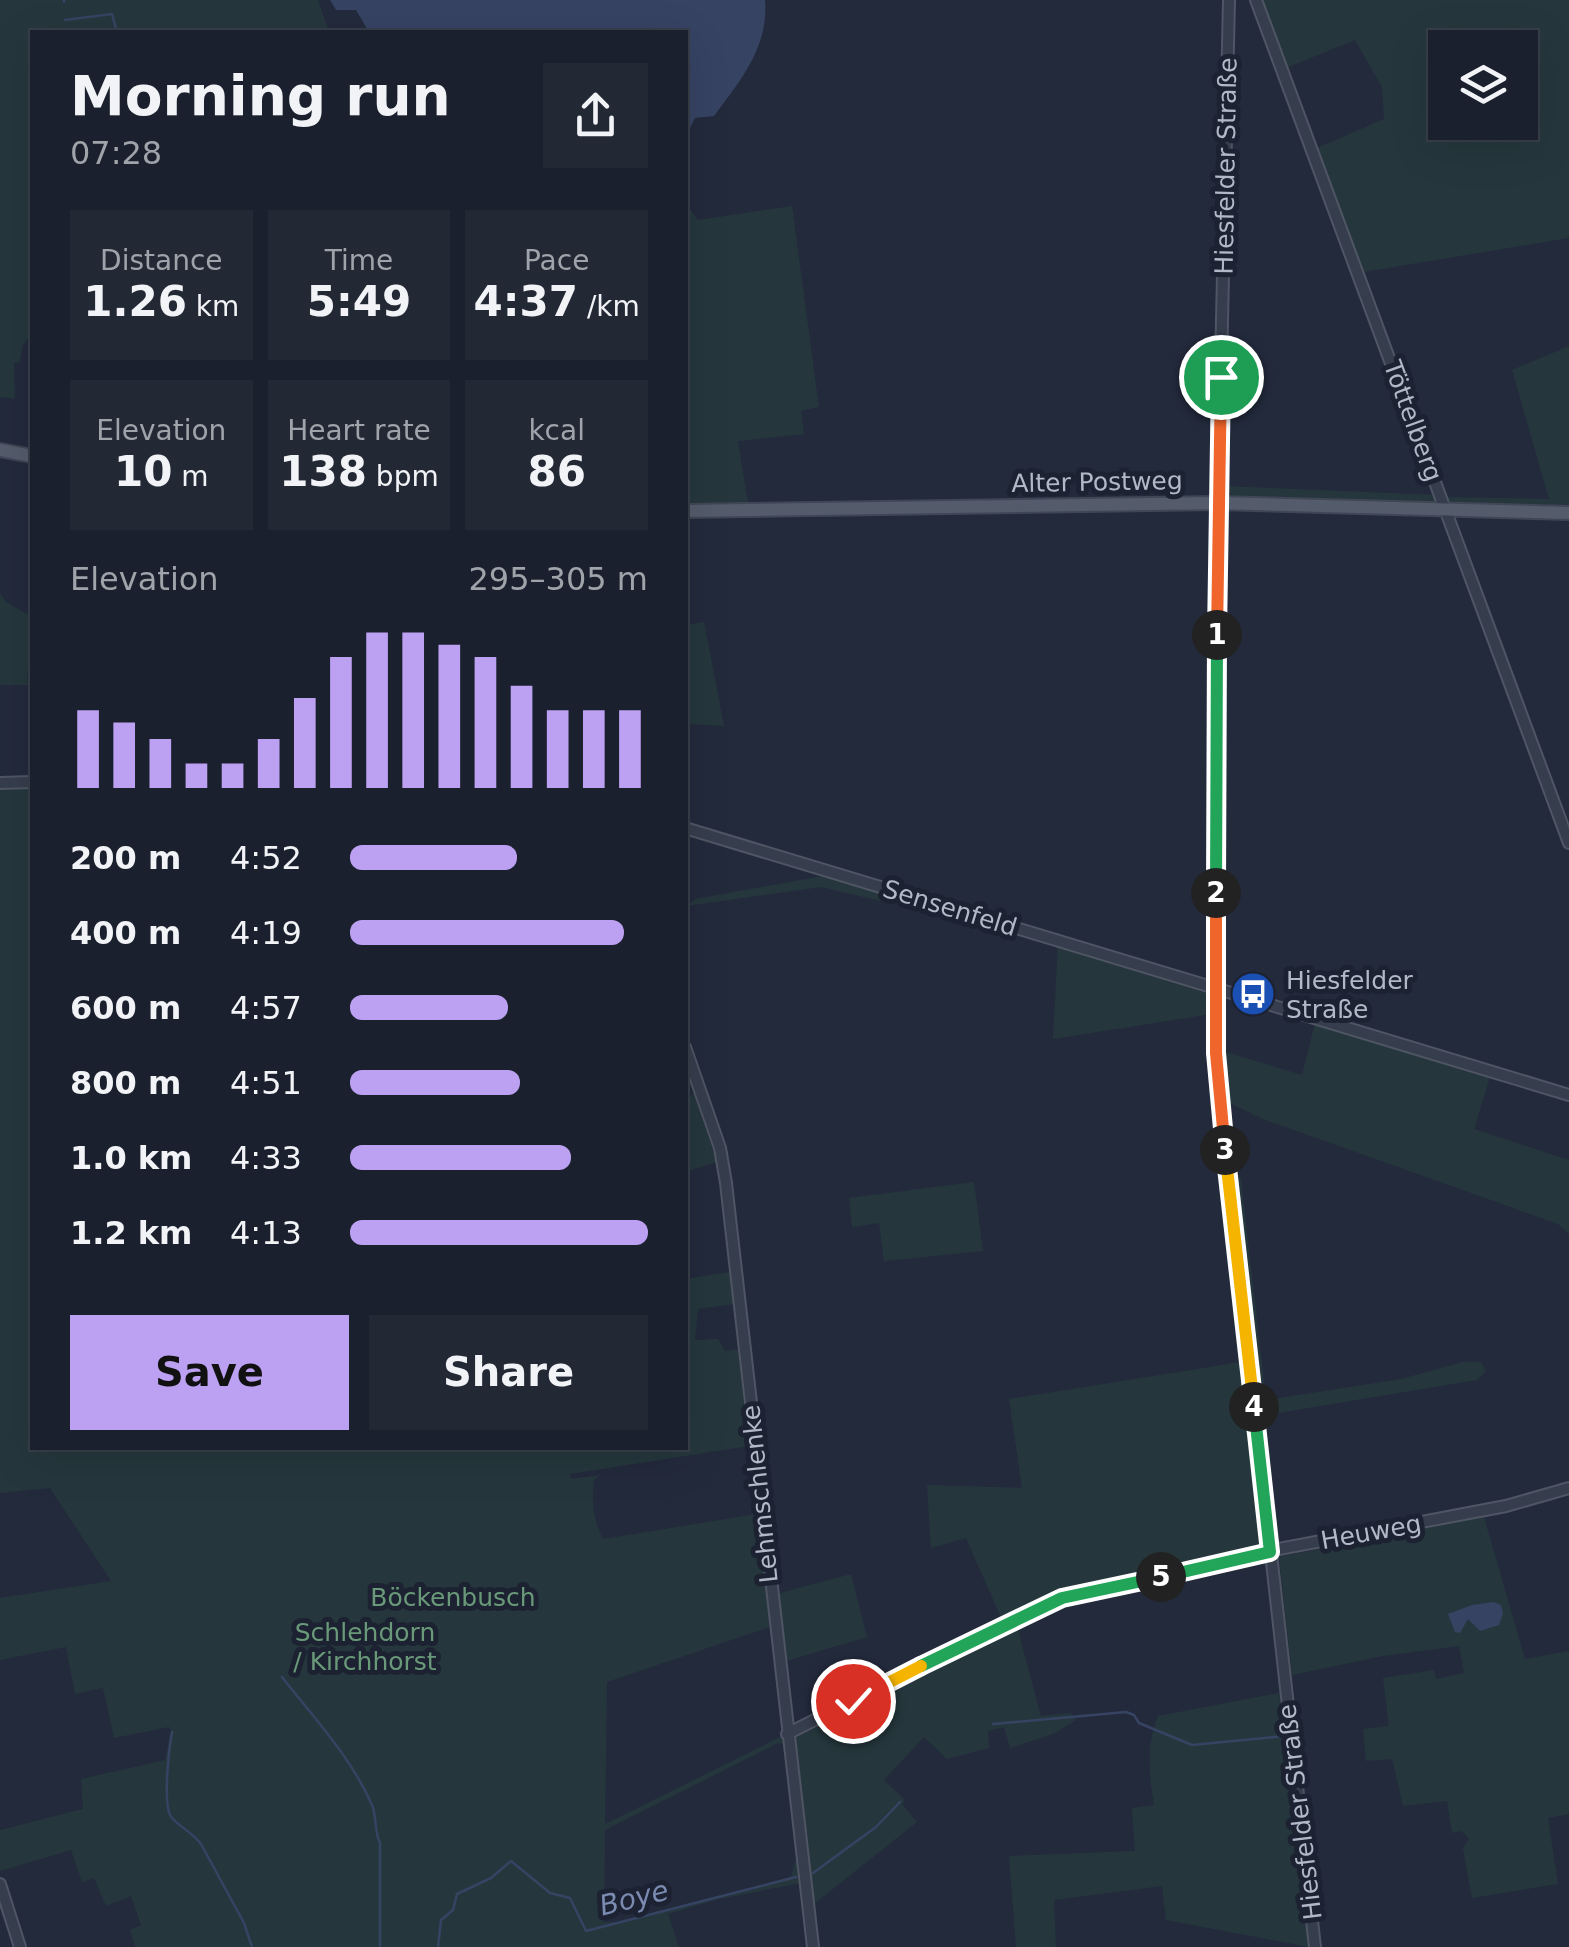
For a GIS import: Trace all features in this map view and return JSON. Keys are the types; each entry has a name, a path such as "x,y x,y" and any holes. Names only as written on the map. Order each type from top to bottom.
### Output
{"main road":[{"path":"0,450 30,456"},
{"name":"Alter Postweg","path":"688,511 1218,503 1569,513"}],"street":[{"name":"Hiesfelder Straße","path":"1229,0 1218,503 1216,1053 1315,1947"},
{"name":"Töttelberg","path":"1256,0 1569,843"},
{"path":"0,783 30,782"},
{"name":"Sensenfeld","path":"688,829 1569,1095"},
{"name":"Lehmschlenke","path":"688,1055 722,1162 812,1947"},
{"name":"Heuweg","path":"788,1734 1062,1598 1506,1506 1569,1488"},
{"path":"0,1884 20,1947"}],"green space":[{"path":"0,0 318,0 328,30 30,30 30,334 20,362 14,363 15,399 0,397"},
{"path":"1262,0 1569,0 1569,238 1363,272 1317,148 1384,119 1382,87 1355,40 1286,68"},
{"path":"792,206 819,407 801,411 804,434 738,441 748,503 688,504 688,207 698,220"},
{"path":"1569,346 1569,506 1449,503 1447,497 1549,499 1512,370"},
{"path":"1223,486 1437,495 1437,500 1434,503 1239,498"},
{"path":"0,593 6,602 30,616 30,669 28,685 0,685"},
{"path":"704,622 724,726 688,724 688,625"},
{"name":"Schlehdorn / Kirchhorst","path":"30,787 30,1450 688,1450 688,1279 730,1272 734,1304 698,1309 695,1340 718,1339 725,1351 738,1349 749,1446 570,1474 571,1479 601,1475 594,1480 593,1503 603,1539 757,1514 770,1627 607,1682 605,1824 782,1736 783,1744 778,1743 605,1830 604,1922 791,1877 797,1855 801,1883 719,1899 668,1914 679,1947 135,1947 130,1930 141,1925 131,1896 106,1906 94,1878 82,1882 71,1850 0,1871 0,1830 83,1809 81,1779 165,1760 171,1730 169,1727 114,1738 103,1688 75,1694 66,1647 0,1660 0,1598 111,1581 50,1488 0,1493 0,788"},
{"path":"823,876 936,909 936,914 821,887 688,906 695,899"},
{"path":"1058,943 1212,987 1212,1014 1053,1039"},
{"path":"1315,1023 1490,1077 1474,1129 1569,1160 1569,1234 1558,1224 1263,1119 1227,1102 1236,1171 1241,1179 1266,1400 1401,1379 1463,1362 1481,1362 1486,1371 1477,1380 1266,1415 1260,1423 1222,1102 1227,1101 1223,1051 1302,1075"},
{"path":"688,1065 717,1162 688,1171 688,1099 693,1093"},
{"path":"974,1182 983,1251 884,1261 879,1223 852,1227 849,1198"},
{"path":"1241,1362 1263,1550 1056,1593 1003,1622 966,1538 931,1548 927,1485 1022,1488 1009,1399"},
{"path":"1484,1517 1525,1659 1569,1651 1569,1814 1548,1818 1558,1884 1472,1898 1463,1849 1469,1838 1461,1831 1452,1833 1447,1801 1403,1806 1392,1759 1366,1761 1363,1729 1389,1726 1383,1678 1434,1670 1436,1679 1464,1673 1459,1646 1383,1656 1292,1675 1279,1557"},
{"path":"851,1574 867,1637 786,1661 777,1594"},
{"path":"1016,1623 1041,1716 1071,1713 1076,1720 1053,1734 1010,1748 1004,1727 988,1731 989,1748 947,1759 924,1737 884,1780 905,1800 902,1804 917,1822 814,1904 796,1738"},
{"path":"1279,1693 1309,1947 1166,1920 1162,1886 1054,1900 1056,1947 1016,1947 1009,1856 1135,1851 1132,1808 1154,1805 1150,1760 1158,1716"}],"water":[{"path":"330,0 765,0 762,33 743,76 714,116 695,118 688,132 688,30 368,30 356,10 336,10"},
{"path":"1494,1602 1501,1605 1503,1614 1499,1625 1480,1631 1468,1619 1460,1633 1455,1632 1448,1614"}],"waterway":[{"path":"65,20 112,14 116,30"},
{"path":"282,1677 343,1754 372,1805 380,1843 380,1947"},
{"name":"Boye","path":"993,1724 1126,1712 1139,1723 1192,1745 1284,1736"},
{"path":"172,1732 167,1777 169,1812 201,1844 244,1923 252,1947"},
{"name":"Boye","path":"813,1873 876,1827 900,1802"},
{"name":"Boye","path":"438,1947 441,1920 453,1910 457,1894 491,1878 511,1861 550,1893 570,1898 586,1931 796,1877"}],"place":[{"name":"Hiesfelder Straße","path":"1253,994"}],"route":[{"path":"853,1701 1049,1602 1078,1592 1132,1584 1270,1552 1216,1053 1221,377"}],"park label":[{"name":"Böckenbusch","path":"453,1597"}]}
